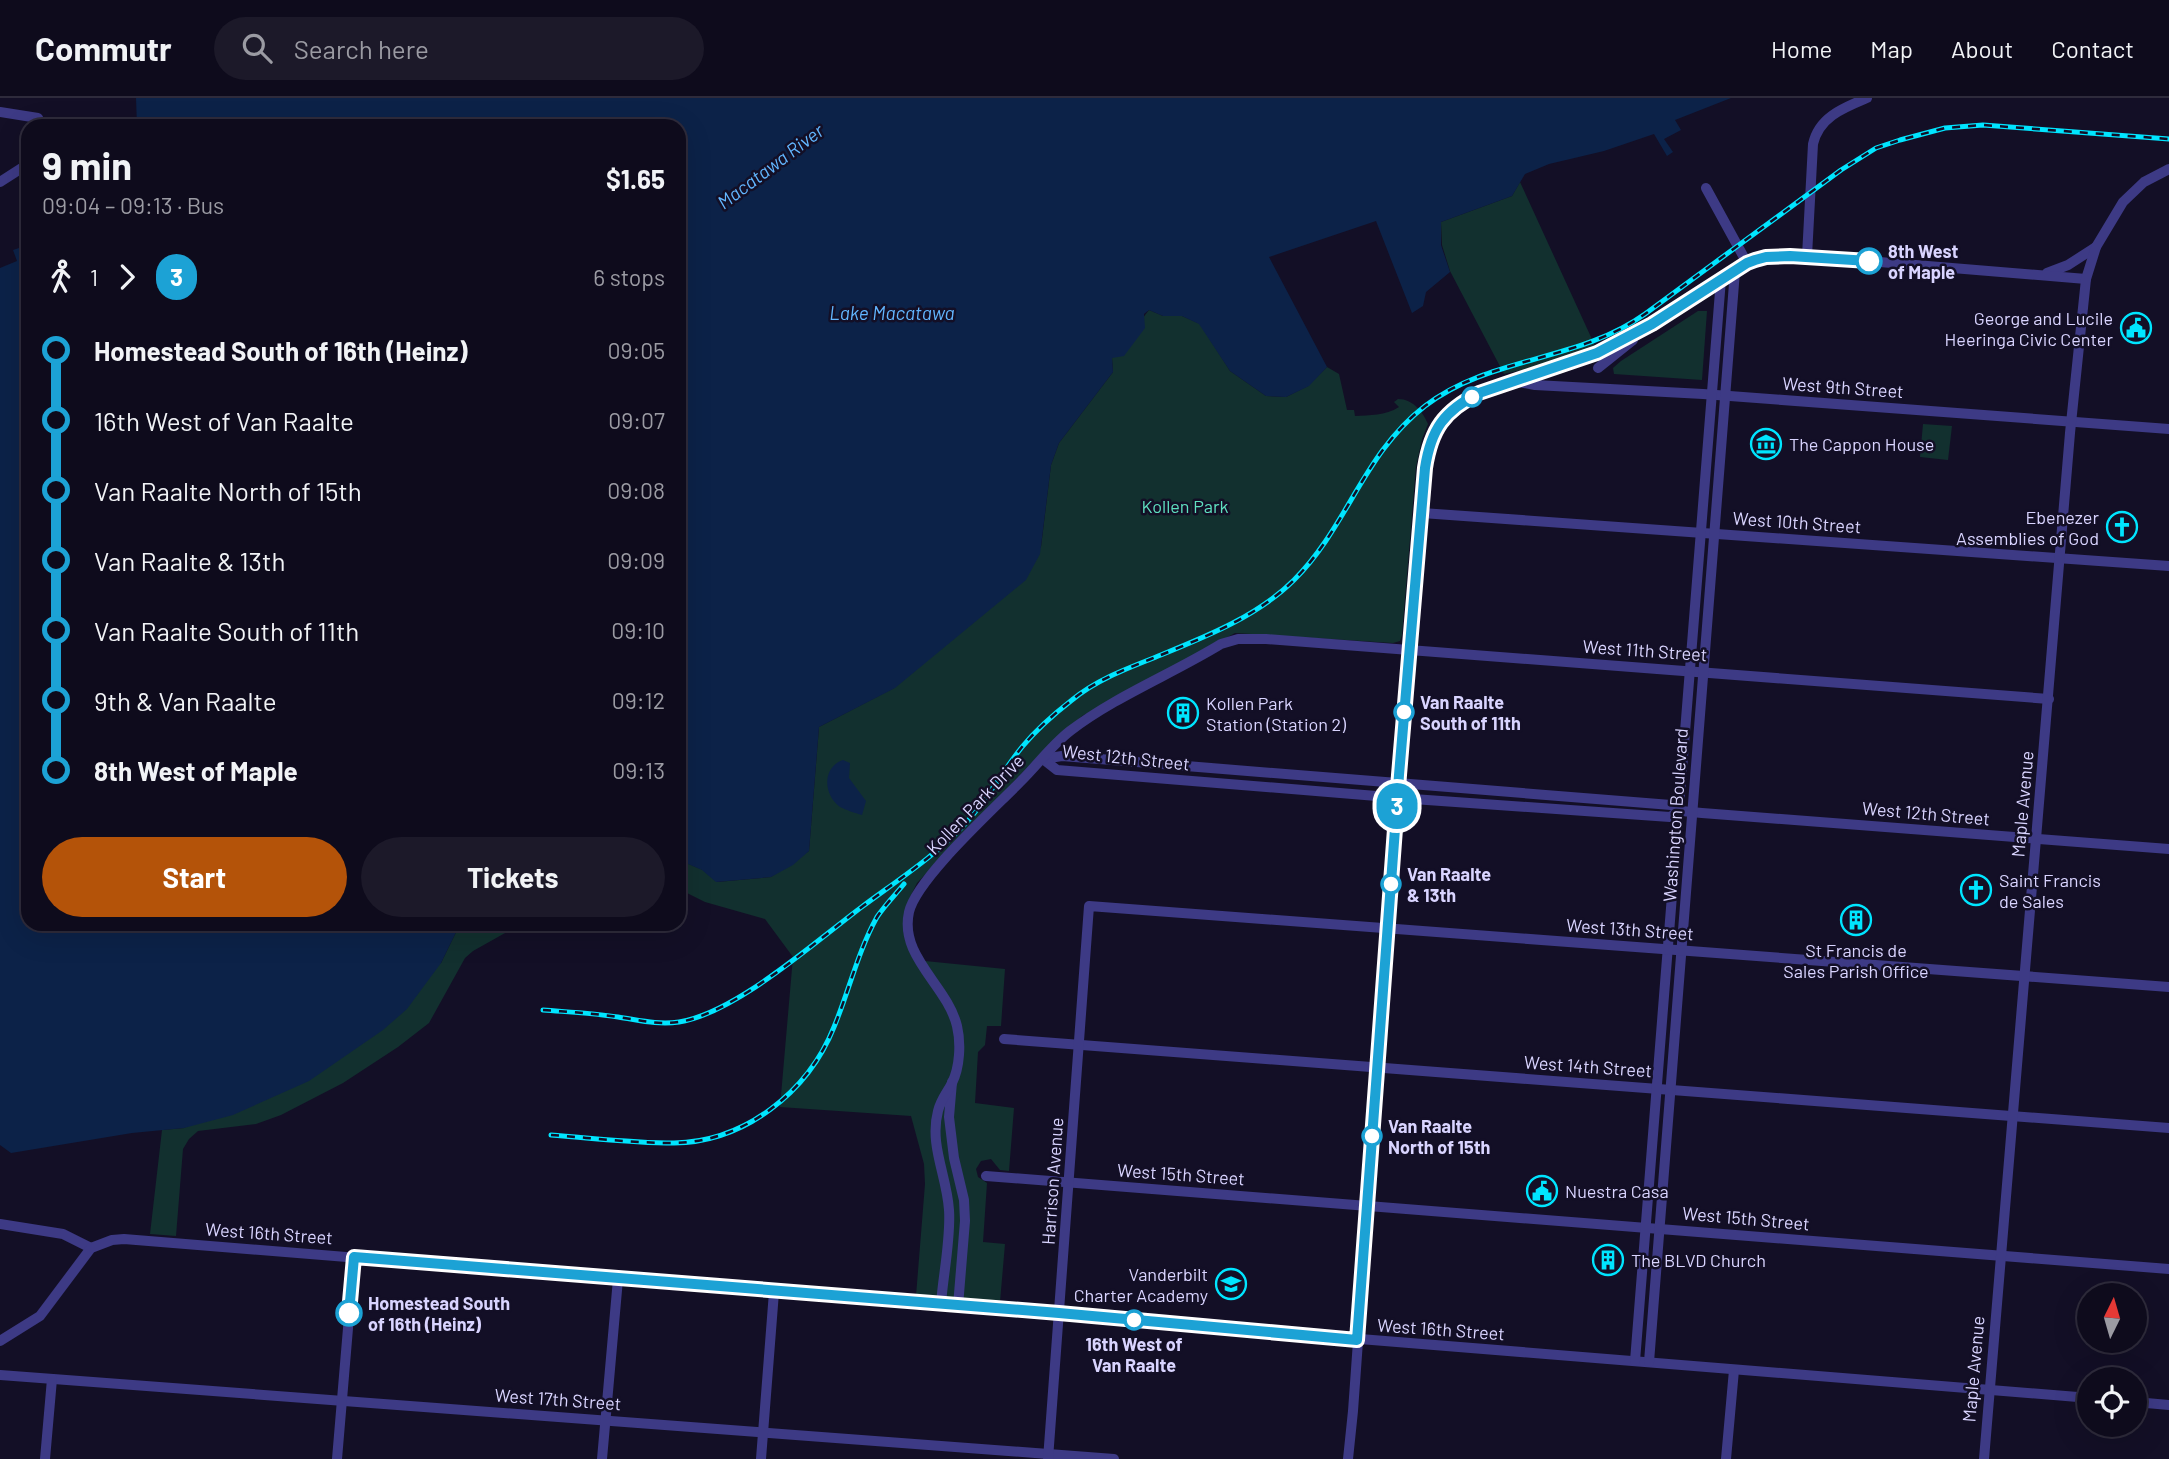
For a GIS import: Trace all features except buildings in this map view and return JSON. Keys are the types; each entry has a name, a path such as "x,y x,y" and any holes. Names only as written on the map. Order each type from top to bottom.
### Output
{"street":[{"path":"1807,256 1815,133 1826,119 1844,107 1867,98"},
{"path":"0,112 28,119"},
{"path":"0,182 21,168"},
{"path":"2041,275 2068,265 2096,247 2123,202 2144,182 2169,170"},
{"path":"1706,188 1747,263"},
{"name":"Maple Avenue","path":"1984,1459 2086,279 2096,247"},
{"path":"1348,1459 1398,783 1428,448 1436,429 1459,405 1479,393 1589,357 1652,324 1747,263 1775,256 1807,256 2086,279"},
{"name":"Washington Boulevard","path":"1708,533 1725,396 1735,271"},
{"name":"Washington Boulevard","path":"1635,1361 1681,811 1697,672 1708,533 1721,279"},
{"path":"1598,368 1652,324"},
{"path":"1589,357 1598,368 1601,379 1610,388"},
{"name":"West 9th Street","path":"1514,381 1535,385 1713,395 2169,429"},
{"name":"West 10th Street","path":"1422,513 2169,566"},
{"name":"West 11th Street","path":"1238,639 2049,699"},
{"name":"Kollen Park Drive","path":"941,1304 950,1211 936,1137 937,1113 957,1070 959,1050 957,1028 942,996 920,964 907,933 909,913 915,895 940,864 1069,732 1096,713 1221,644 1238,639"},
{"name":"Washington Boulevard","path":"1649,1362 1694,812 1697,672"},
{"name":"West 12th Street","path":"1043,759 1062,756 1671,805 1681,811 2169,849"},
{"name":"West 12th Street","path":"1043,759 1057,770 1397,798 1670,817 1681,811"},
{"name":"West 13th Street","path":"1089,906 2169,987"},
{"name":"Harrison Avenue","path":"1049,1457 1089,906"},
{"name":"West 14th Street","path":"1004,1039 2169,1128"},
{"name":"Kollen Park Drive","path":"952,1082 949,1117 964,1210 958,1306"},
{"name":"West 15th Street","path":"986,1176 2169,1269"},
{"path":"0,1224 63,1234 91,1248 40,1316 1,1340"},
{"name":"West 16th Street","path":"91,1248 112,1240 124,1239 2077,1397"},
{"path":"337,1459 354,1257"},
{"path":"603,1459 618,1279"},
{"path":"761,1459 774,1292"},
{"path":"1726,1459 1734,1370"},
{"name":"West 17th Street","path":"0,1375 763,1431 1049,1457 1114,1459"},
{"path":"45,1459 52,1379"},
{"path":"2147,1403 2169,1405"}],"green space":[{"path":"1520,182 1596,348 1573,358 1504,374 1450,271 1442,245 1441,222 1512,196"},
{"name":"Kollen Park","path":"1149,310 1163,316 1182,316 1200,324 1230,371 1266,396 1286,397 1308,386 1327,367 1339,374 1347,410 1354,410 1355,416 1388,412 1399,407 1394,402 1398,399 1413,404 1428,424 1416,467 1402,635 1400,641 1393,643 1235,633 1082,716 1040,754 917,883 903,921 905,939 915,960 1005,969 1001,1026 987,1026 985,1045 978,1052 975,1103 1014,1108 1009,1171 1000,1170 991,1159 981,1161 976,1169 978,1177 987,1183 983,1242 1005,1244 1000,1302 916,1296 925,1184 924,1164 911,1116 780,1107 793,957 765,919 705,902 686,892 686,863 703,870 717,882 771,877 809,851 819,727 894,688 1041,547 1051,465 1059,443 1113,372 1112,358"},
{"path":"1698,311 1707,311 1702,380 1614,374 1613,368 1621,361"},
{"path":"1923,424 1952,426 1948,460 1920,457"},
{"path":"457,931 509,931 465,958 429,1023 398,1047 343,1083 281,1115 256,1124 198,1131 189,1139 183,1149 176,1236 150,1234 162,1130 184,1128 441,963"}],"water":[{"name":"Lake Macatawa","path":"136,98 1731,98 1675,120 1681,130 1664,139 1673,152 1667,156 1654,134 1604,151 1549,164 1525,174 1512,196 1441,222 1441,245 1450,272 1426,292 1423,306 1412,313 1376,221 1269,257 1327,367 1309,386 1286,397 1266,396 1230,371 1199,324 1182,316 1163,316 1149,310 1144,314 1145,328 1124,356 1112,358 1113,372 1059,443 1051,465 1040,554 1026,580 895,688 819,727 809,851 793,865 771,877 716,882 702,870 686,863 686,119 137,119"},
{"path":"21,247 21,931 457,931 441,963 407,1009 383,1030 309,1081 233,1115 184,1128 132,1133 11,1153 0,1145 0,268 17,261 13,250"},
{"path":"843,760 850,763 849,778 866,801 862,815 840,807 830,796 828,775 836,764"}],"railway":[{"path":"543,1010 671,1023 701,1016 750,991 941,847 973,815 1027,741 1081,693 1120,672 1227,626 1263,606 1279,593 1313,559 1386,446 1425,406 1477,377 1592,342 1619,330 1645,314 1841,170 1876,148 1945,128 1983,125 2169,139"},
{"path":"551,1135 659,1143 700,1140 725,1134 771,1109 791,1092 823,1051 870,930 904,884"}],"bus line":[{"name":"3","path":"349,1313 354,1257 1059,1313 1357,1340 1425,468 1428,448 1436,429 1454,408 1464,401 1548,368 1589,357 1652,324 1747,263 1775,256 1869,261"}],"place":[{"name":"8th West of Maple","path":"1869,261"},
{"name":"George and Lucile Heeringa Civic Center","path":"2136,328"},
{"name":"The Cappon House","path":"1766,444"},
{"name":"Ebenezer Assemblies of God","path":"2122,527"},
{"name":"Van Raalte South of 11th","path":"1404,712"},
{"name":"Kollen Park Station (Station 2)","path":"1183,713"},
{"name":"Van Raalte & 13th","path":"1391,884"},
{"name":"Saint Francis de Sales","path":"1976,890"},
{"name":"St Francis de Sales Parish Office","path":"1856,920"},
{"name":"Van Raalte North of 15th","path":"1372,1136"},
{"name":"Nuestra Casa","path":"1542,1191"},
{"name":"The BLVD Church","path":"1608,1260"},
{"name":"Vanderbilt Charter Academy","path":"1231,1284"},
{"name":"Homestead South of 16th (Heinz)","path":"349,1313"},
{"name":"16th West of Van Raalte","path":"1134,1320"}],"water label":[{"name":"Macatawa River","path":"770,166"}]}
